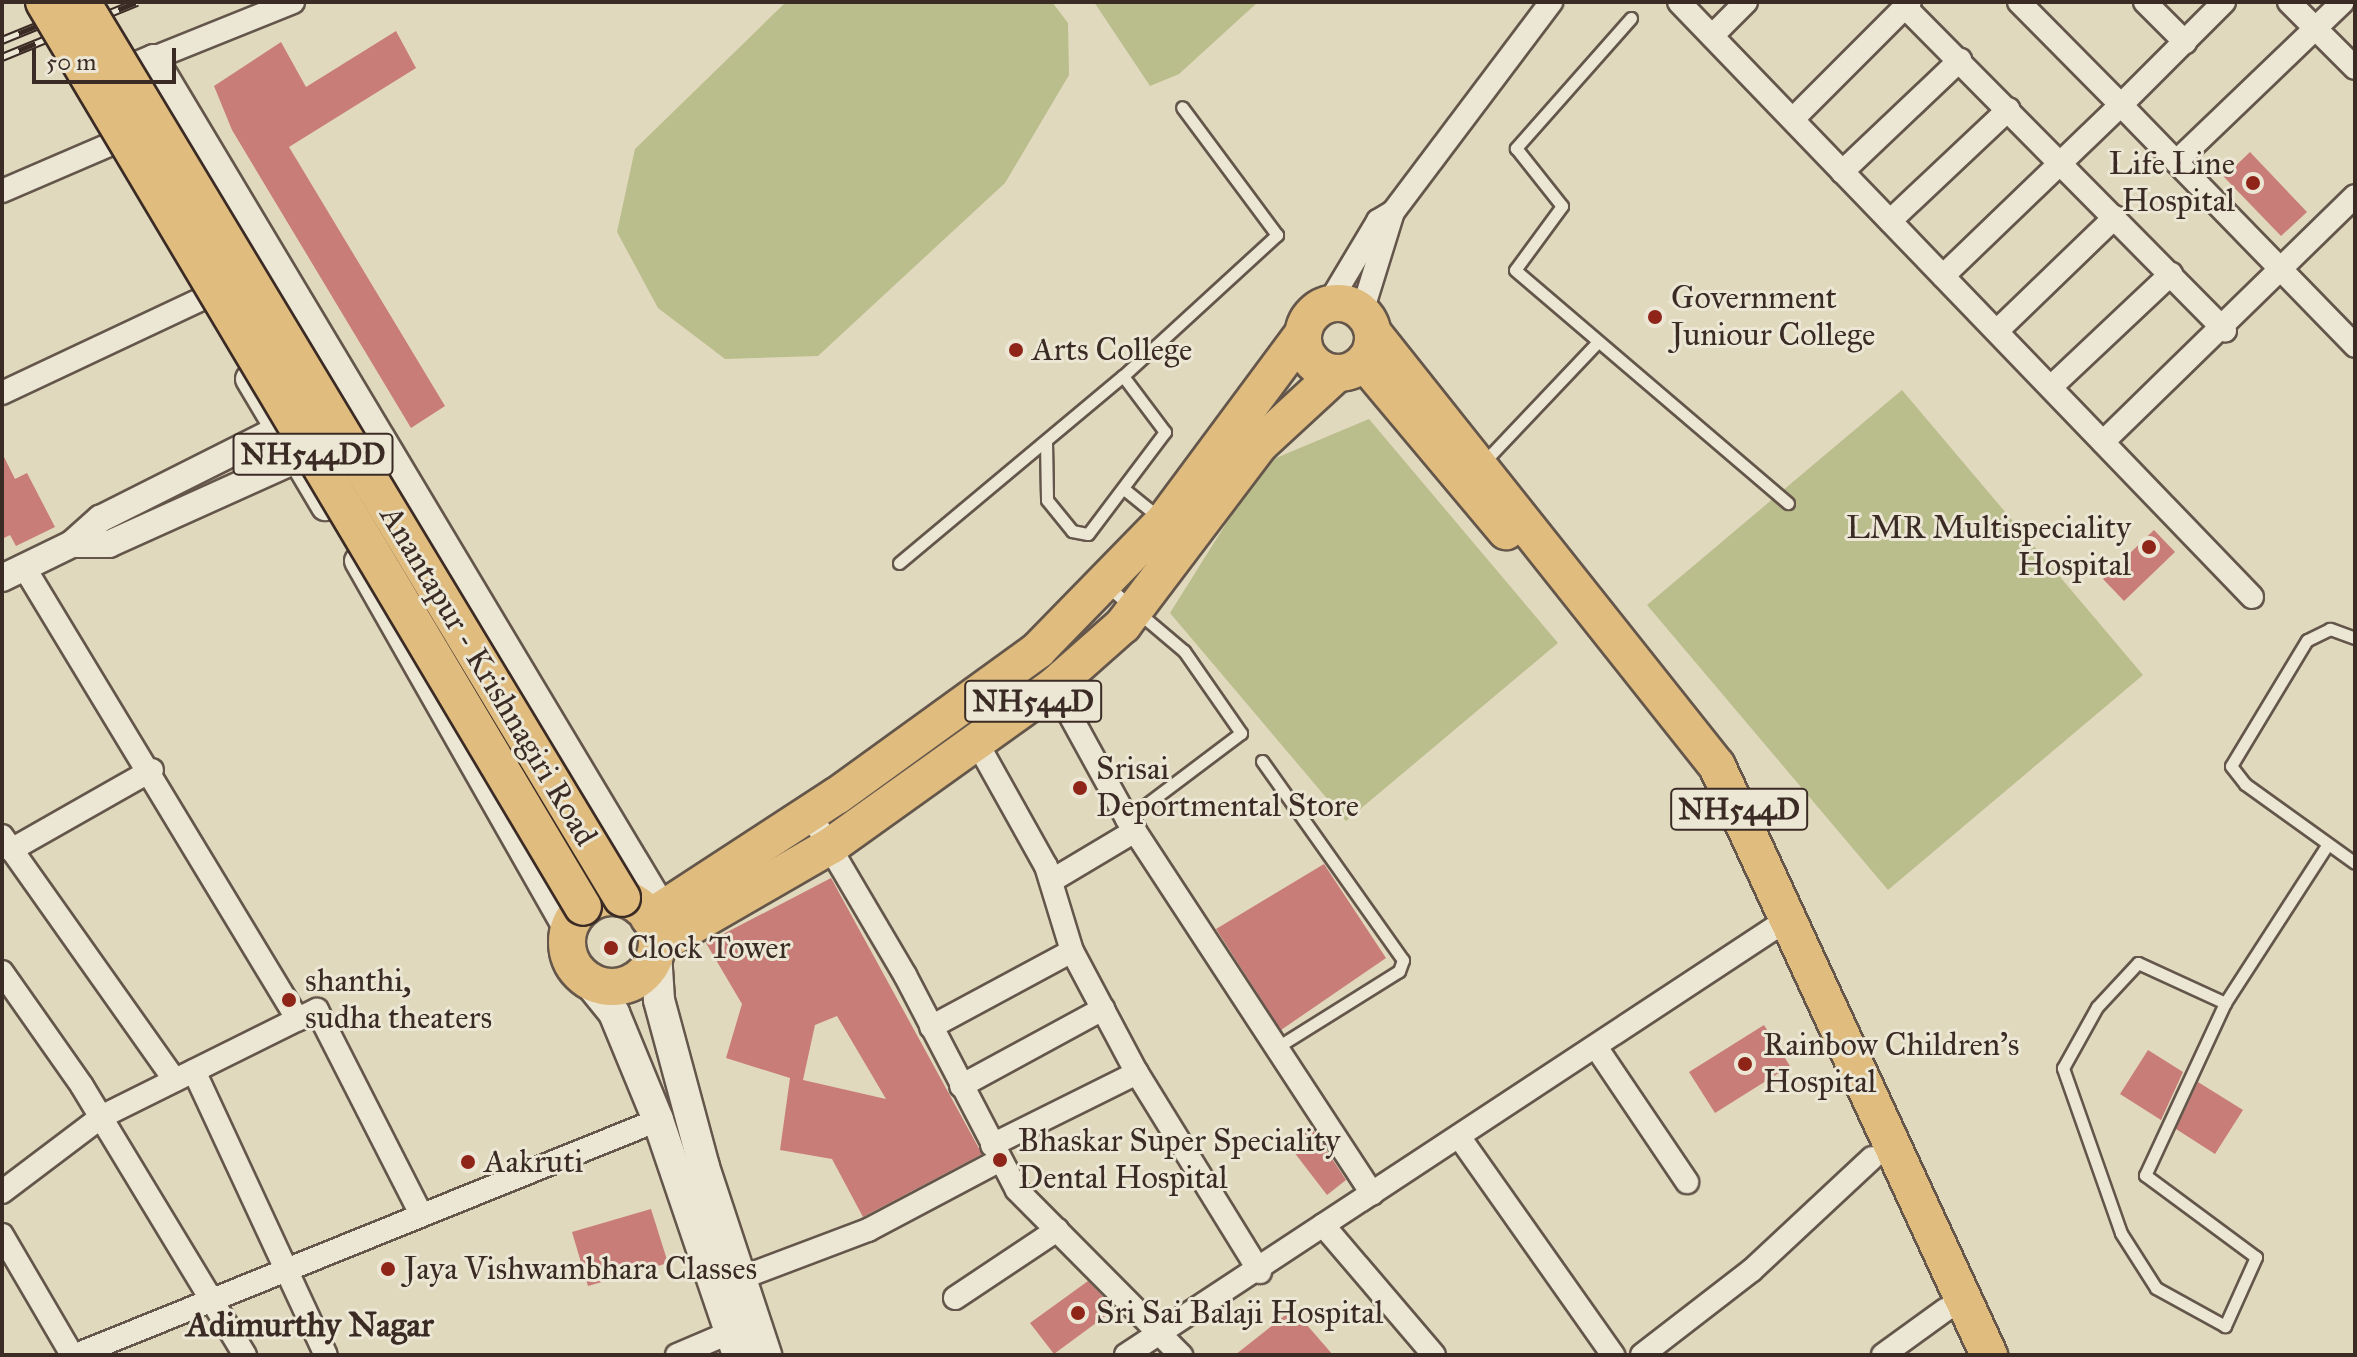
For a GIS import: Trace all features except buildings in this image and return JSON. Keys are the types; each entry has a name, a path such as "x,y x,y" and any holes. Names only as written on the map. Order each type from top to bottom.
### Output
{"highway":[{"name":"NH544DD","path":"44,2 575,918"},
{"name":"Anantapur - Krishnagiri Road","path":"82,2 649,925"},
{"name":"NH544D","path":"575,918 649,925 832,845 1054,686 1132,615 1175,530 1302,335 1310,315 1353,337 1483,463 1702,744 1740,810 1776,926 1872,1158 1967,1355"},
{"name":"NH544D","path":"1302,335 1316,365 1353,337"},
{"name":"NH544D","path":"589,982 629,984 649,925 1038,650 1107,586 1175,530 1259,445 1353,337"},
{"name":"NH544D","path":"1353,337 1688,764 1776,926 1989,1355"},
{"path":"575,918 569,958 589,982"}],"main road":[{"name":"Anantapur - Krishnagiri Road","path":"649,925 659,1000 766,1355"},
{"path":"589,982 614,1013 658,1120 734,1344"}],"street":[{"path":"293,2 91,85 118,141 277,430 575,918"},
{"path":"1353,337 1393,212 1551,2"},
{"path":"1679,2 2252,597"},
{"path":"1712,36 1746,2"},
{"path":"2019,2 2355,346"},
{"path":"2145,2 2185,42"},
{"path":"1943,276 2224,2"},
{"path":"2289,2 2355,68"},
{"path":"2176,162 2343,2"},
{"path":"1793,119 1908,4 2225,330"},
{"path":"154,58 649,925"},
{"path":"1842,172 1960,60"},
{"path":"1890,221 2009,109"},
{"path":"2,191 118,141"},
{"path":"2103,442 2225,330 2355,196"},
{"path":"1353,337 1378,221 1393,212"},
{"path":"1997,331 2115,217"},
{"path":"2051,387 2171,274"},
{"path":"2,393 204,298"},
{"path":"277,430 100,519 72,544 13,573 152,770 298,1020"},
{"path":"72,544 109,544 295,460"},
{"path":"1054,686 1131,825 1372,1194"},
{"path":"976,741 1051,881 1072,951 1137,1073 1260,1272"},
{"path":"152,770 7,843 184,1076 326,1355"},
{"path":"809,812 832,845 1017,1190 1181,1355"},
{"path":"1051,881 1131,825"},
{"path":"1126,1355 1260,1272 1323,1225 1460,1138 1776,926"},
{"path":"931,1027 1072,951"},
{"path":"2,972 101,1117 207,1298 245,1355"},
{"path":"961,1086 1103,1009"},
{"path":"2,1192 101,1117 317,1010 420,1212"},
{"path":"1596,1047 1687,1182"},
{"path":"741,1278 868,1230 1137,1073"},
{"path":"2,1235 74,1355 420,1212 658,1120"},
{"path":"1460,1138 1613,1355"},
{"path":"1642,1355 1752,1270 1872,1158"},
{"path":"1323,1225 1434,1355"},
{"path":"955,1298 1057,1230"},
{"path":"1883,1355 1945,1310"},
{"path":"677,1355 734,1344"}],"lane":[{"path":"1631,18 1515,153 1562,206 1516,273 1788,503"},
{"path":"899,563 1123,376 1277,235 1182,107"},
{"path":"1483,463 1597,343"},
{"path":"1046,441 1045,494 1072,531 1088,534 1165,432 1123,376"},
{"path":"1124,489 1175,530"},
{"path":"1107,586 1132,615 1184,651 1241,733 1131,825"},
{"path":"2355,638 2330,629 2307,640 2231,760 2238,779 2355,863"},
{"path":"1262,761 1403,960 1399,971 1276,1048"},
{"path":"2225,1003 2138,963 2097,1007 2063,1068 2121,1233 2156,1288 2225,1326 2256,1257 2145,1175 2225,1003 2328,844"}],"green space":[{"path":"786,2 1052,2 1068,23 1069,75 1005,183 818,356 725,359 658,308 617,232 635,149"},
{"path":"1094,2 1258,2 1179,74 1150,86"},
{"path":"1902,390 2143,675 1888,890 1647,605"},
{"path":"1369,419 1558,643 1346,821 1170,613 1264,463"}],"railway":[{"path":"2,40 95,2"},
{"path":"2,57 137,2"}],"place":[{"name":"Life Line Hospital","path":"2253,183"},
{"name":"Government Juniour College","path":"1655,317"},
{"name":"Arts College","path":"1016,350"},
{"name":"LMR Multispeciality Hospital","path":"2149,547"},
{"name":"Srisai Deportmental Store","path":"1080,788"},
{"name":"Clock Tower","path":"611,948"},
{"name":"shanthi, sudha theaters","path":"289,1000"},
{"name":"Rainbow Children's Hospital","path":"1745,1064"},
{"name":"Bhaskar Super Speciality Dental Hospital","path":"1000,1160"},
{"name":"Aakruti","path":"468,1162"},
{"name":"Jaya Vishwambhara Classes","path":"388,1269"},
{"name":"Sri Sai Balaji Hospital","path":"1078,1313"}],"district":[{"name":"Adimurthy Nagar","path":"310,1325"}]}
